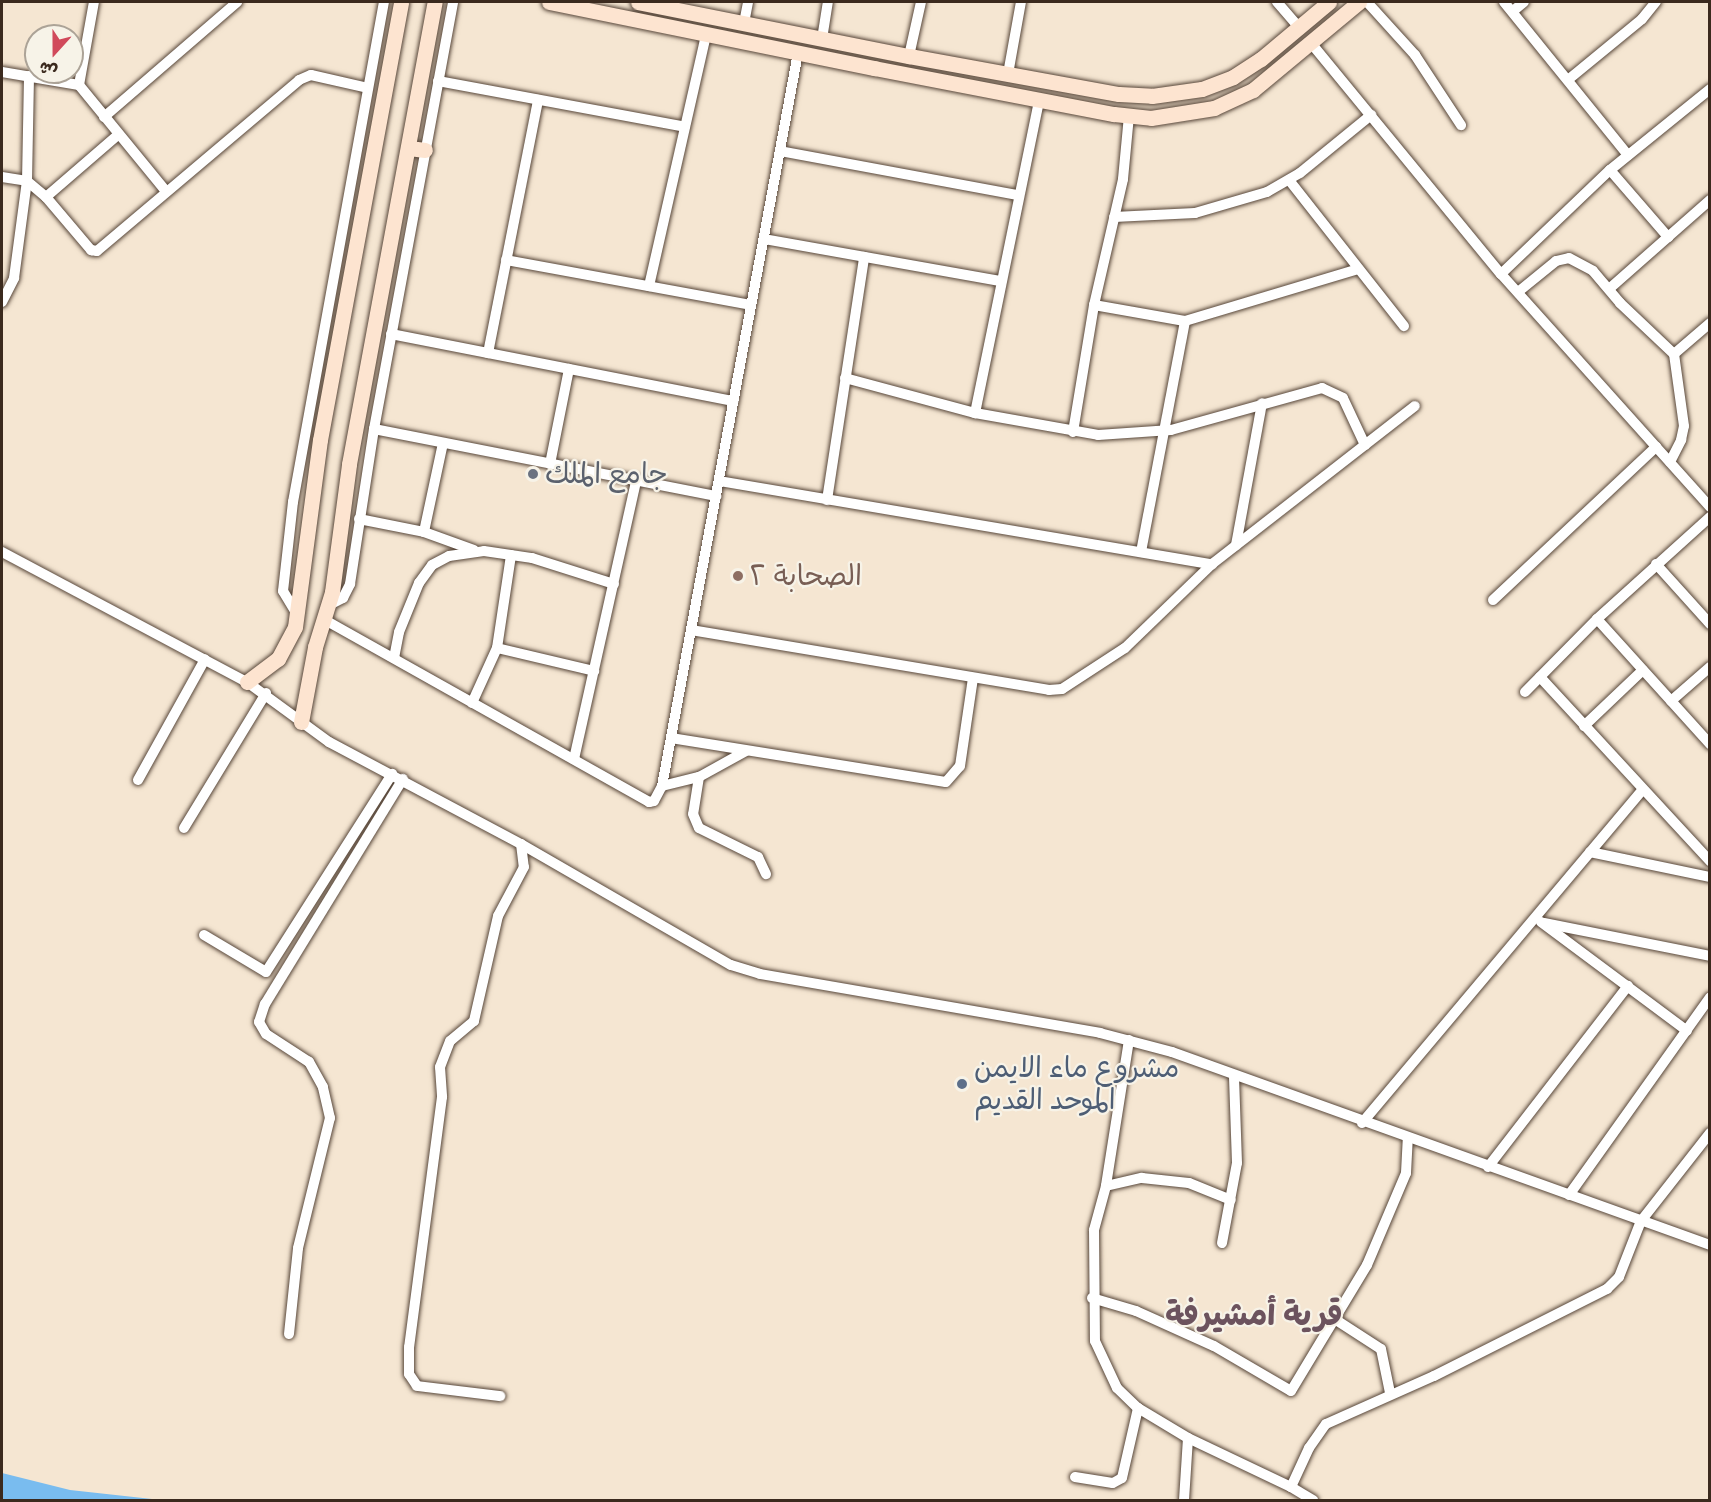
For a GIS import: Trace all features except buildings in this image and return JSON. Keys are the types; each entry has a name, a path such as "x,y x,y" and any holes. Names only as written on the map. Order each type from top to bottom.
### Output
{"street":[{"path":"79,85 94,2"},
{"path":"104,117 237,2"},
{"path":"298,616 283,591 286,556 303,436 384,2"},
{"path":"247,682 270,668 291,639 298,616 316,462 400,2"},
{"path":"301,722 315,647 327,612 349,464 435,2"},
{"path":"327,612 348,589 374,429 453,2"},
{"path":"549,2 1039,100 1129,116 1172,117 1214,108 1253,90 1359,2"},
{"path":"638,2 877,50 1119,94 1169,95 1233,77 1275,49 1329,2"},
{"path":"744,23 748,2"},
{"path":"822,39 828,2"},
{"path":"909,56 921,2"},
{"path":"1008,74 1022,2"},
{"path":"1277,2 1300,28"},
{"path":"1367,2 1410,49 1461,125"},
{"path":"1504,2 1569,79 1628,155"},
{"path":"1513,11 1524,2"},
{"path":"1569,79 1641,19 1656,2"},
{"path":"649,286 706,35"},
{"path":"1311,43 1501,274 1710,507"},
{"path":"1275,49 1287,64"},
{"path":"874,68 877,50"},
{"path":"327,612 394,658 649,802 654,801 662,786 798,53"},
{"path":"2,72 24,75"},
{"path":"2,177 27,181 46,197 94,251 299,80 311,75 368,88"},
{"path":"438,81 685,127"},
{"path":"2,302 14,278 27,181 29,84"},
{"path":"73,84 79,85 165,190"},
{"path":"1501,274 1610,170 1710,89"},
{"path":"488,353 538,100"},
{"path":"975,413 999,281 1039,100"},
{"path":"1114,217 1170,216 1220,208 1289,180 1371,115"},
{"path":"1073,432 1094,305 1126,158 1129,116"},
{"path":"46,197 119,134"},
{"path":"359,140 375,143"},
{"path":"409,148 425,150"},
{"path":"780,151 1017,195"},
{"path":"1610,170 1668,237"},
{"path":"1289,180 1404,326"},
{"path":"1609,289 1710,200"},
{"path":"764,239 999,281"},
{"path":"827,500 864,257"},
{"path":"1518,292 1564,257 1593,271 1674,354 1684,426 1681,440 1670,462"},
{"path":"506,260 752,304"},
{"path":"1094,305 1185,321 1358,269"},
{"path":"1141,552 1185,321"},
{"path":"1674,354 1710,323"},
{"path":"391,334 734,401"},
{"path":"550,464 568,369"},
{"path":"845,378 975,413 1098,435 1163,430 1315,389 1330,390 1343,398 1365,445"},
{"path":"1236,544 1262,403"},
{"path":"691,630 1049,690 1068,686 1125,648 1212,564 1415,406"},
{"path":"374,429 716,496"},
{"path":"424,532 443,443"},
{"path":"1493,600 1656,447"},
{"path":"574,759 636,481"},
{"path":"718,482 1212,564"},
{"path":"1525,692 1597,619 1710,518"},
{"path":"359,519 424,532 476,550 563,566 614,584"},
{"path":"394,658 410,603 432,565 476,550"},
{"path":"2,552 247,682 266,693 328,742 403,779 521,844 731,965 760,974 1129,1040 1710,1245"},
{"path":"472,702 497,648 511,555"},
{"path":"1656,564 1710,624"},
{"path":"1597,619 1710,744"},
{"path":"291,639 315,647"},
{"path":"497,648 594,671"},
{"path":"138,780 205,659"},
{"path":"1671,701 1710,667"},
{"path":"1584,726 1643,670"},
{"path":"1540,677 1642,791 1710,861"},
{"path":"671,738 946,782 960,766 973,678"},
{"path":"184,828 266,693"},
{"path":"662,786 699,777 746,751"},
{"path":"204,935 267,972 392,774"},
{"path":"699,777 693,807 695,822 705,832 762,860 766,874"},
{"path":"289,1334 298,1248 330,1118 323,1087 309,1062 266,1034 259,1022 265,1004 403,779"},
{"path":"1362,1122 1537,922 1590,852 1642,791"},
{"path":"500,1396 417,1386 409,1374 409,1347 442,1097 440,1067 450,1041 474,1021 498,916 524,867 521,844"},
{"path":"1590,852 1710,877"},
{"path":"1537,922 1710,956"},
{"path":"1537,922 1688,1031"},
{"path":"1488,1167 1628,986"},
{"path":"1569,1196 1710,997"},
{"path":"1129,1040 1106,1186 1094,1230 1092,1298 1095,1341 1117,1388 1138,1408 1188,1438 1292,1487 1313,1500"},
{"path":"1222,1243 1237,1163 1234,1076"},
{"path":"1292,1487 1321,1428 1390,1393 1434,1376 1607,1289 1619,1277 1641,1221 1710,1133"},
{"path":"1092,1298 1136,1311 1214,1346 1291,1391 1367,1265 1406,1173 1408,1138"},
{"path":"1106,1186 1153,1179 1189,1183 1231,1200"},
{"path":"1333,1318 1381,1349 1390,1393"},
{"path":"1075,1477 1113,1483 1122,1478 1138,1408"},
{"path":"1184,1500 1188,1438"}],"water":[{"path":"2,1473 70,1490 161,1500 2,1500"}],"place":[{"name":"جامع الملك","path":"533,474"},
{"name":"الصحابة ٢","path":"738,576"},
{"name":"مشروع ماء الايمن الموحد القديم","path":"962,1084"}],"district":[{"name":"قرية أمشيرفة","path":"1254,1315"}]}
